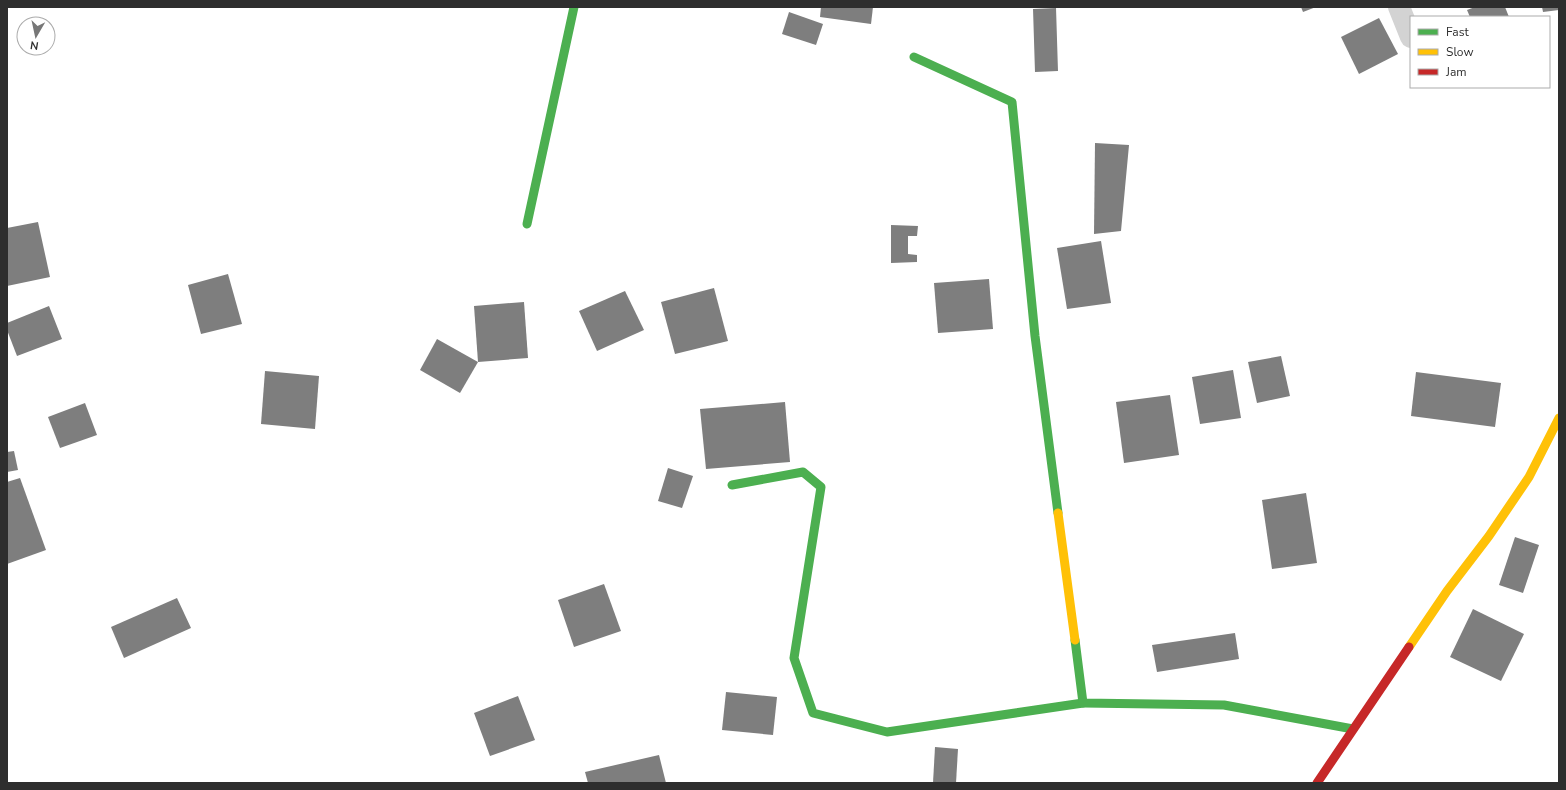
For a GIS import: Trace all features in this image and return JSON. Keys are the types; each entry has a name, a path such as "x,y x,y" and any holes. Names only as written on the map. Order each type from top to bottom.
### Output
{"street":[{"path":"527,224 574,7"},
{"path":"1399,7 1410,34"},
{"path":"914,57 1012,102 1036,336 1083,703"},
{"path":"1317,783 1447,591 1489,536 1529,477 1559,418"},
{"path":"732,485 803,472 821,487 794,658 813,713 887,732 1083,703 1224,705 1353,729"}],"building":[{"path":"821,7 873,7 871,24 820,17"},
{"path":"1301,7 1316,7 1303,12"},
{"path":"1475,7 1505,7 1509,16 1470,16 1467,10"},
{"path":"1542,7 1559,7 1559,10 1543,12"},
{"path":"1056,8 1058,71 1035,72 1033,9"},
{"path":"789,12 823,24 816,45 782,34"},
{"path":"1379,18 1398,54 1359,74 1341,37"},
{"path":"1095,143 1129,145 1121,231 1094,234"},
{"path":"38,222 50,277 7,286 7,228"},
{"path":"891,225 918,226 917,236 908,236 908,254 917,255 917,262 891,263"},
{"path":"1101,241 1111,303 1067,309 1057,248"},
{"path":"228,274 242,324 201,334 188,285"},
{"path":"989,279 993,329 938,333 934,283"},
{"path":"714,288 728,341 675,354 661,302"},
{"path":"625,291 644,330 597,351 579,311"},
{"path":"524,302 528,358 478,362 474,306"},
{"path":"49,306 62,339 17,356 7,330 7,323"},
{"path":"437,339 478,362 460,393 420,370"},
{"path":"1281,356 1290,396 1257,403 1248,362"},
{"path":"1233,370 1241,418 1200,424 1192,377"},
{"path":"265,371 319,376 315,429 261,424"},
{"path":"1416,372 1501,383 1495,427 1411,416"},
{"path":"1170,395 1179,455 1124,463 1116,402"},
{"path":"785,402 790,462 706,469 700,409"},
{"path":"85,403 97,435 60,448 48,417"},
{"path":"14,451 18,470 7,472 7,452"},
{"path":"668,468 693,476 682,508 658,501"},
{"path":"20,478 46,550 7,564 7,482"},
{"path":"1306,493 1317,563 1272,569 1262,500"},
{"path":"1515,537 1539,545 1523,593 1499,585"},
{"path":"604,584 621,631 574,647 558,600"},
{"path":"177,598 191,628 124,658 111,627"},
{"path":"1473,609 1524,634 1501,681 1450,657"},
{"path":"1235,633 1239,659 1157,672 1152,645"},
{"path":"726,692 777,697 773,735 722,730"},
{"path":"518,696 535,740 490,756 474,713"},
{"path":"935,747 958,749 956,783 933,783"},
{"path":"659,755 666,783 588,783 585,772"}],"traffic: fast":[{"path":"527,224 574,7"},
{"path":"914,57 1012,102 1035,336 1058,513"},
{"path":"732,485 803,472 821,487 794,658 813,713 887,732 1083,703"},
{"path":"1075,640 1083,703 1224,705 1353,729"}],"traffic: slow":[{"path":"1409,647 1447,591 1489,536 1529,477 1559,418"},
{"path":"1058,513 1075,640"}],"traffic: jam":[{"path":"1317,783 1409,647"}]}
